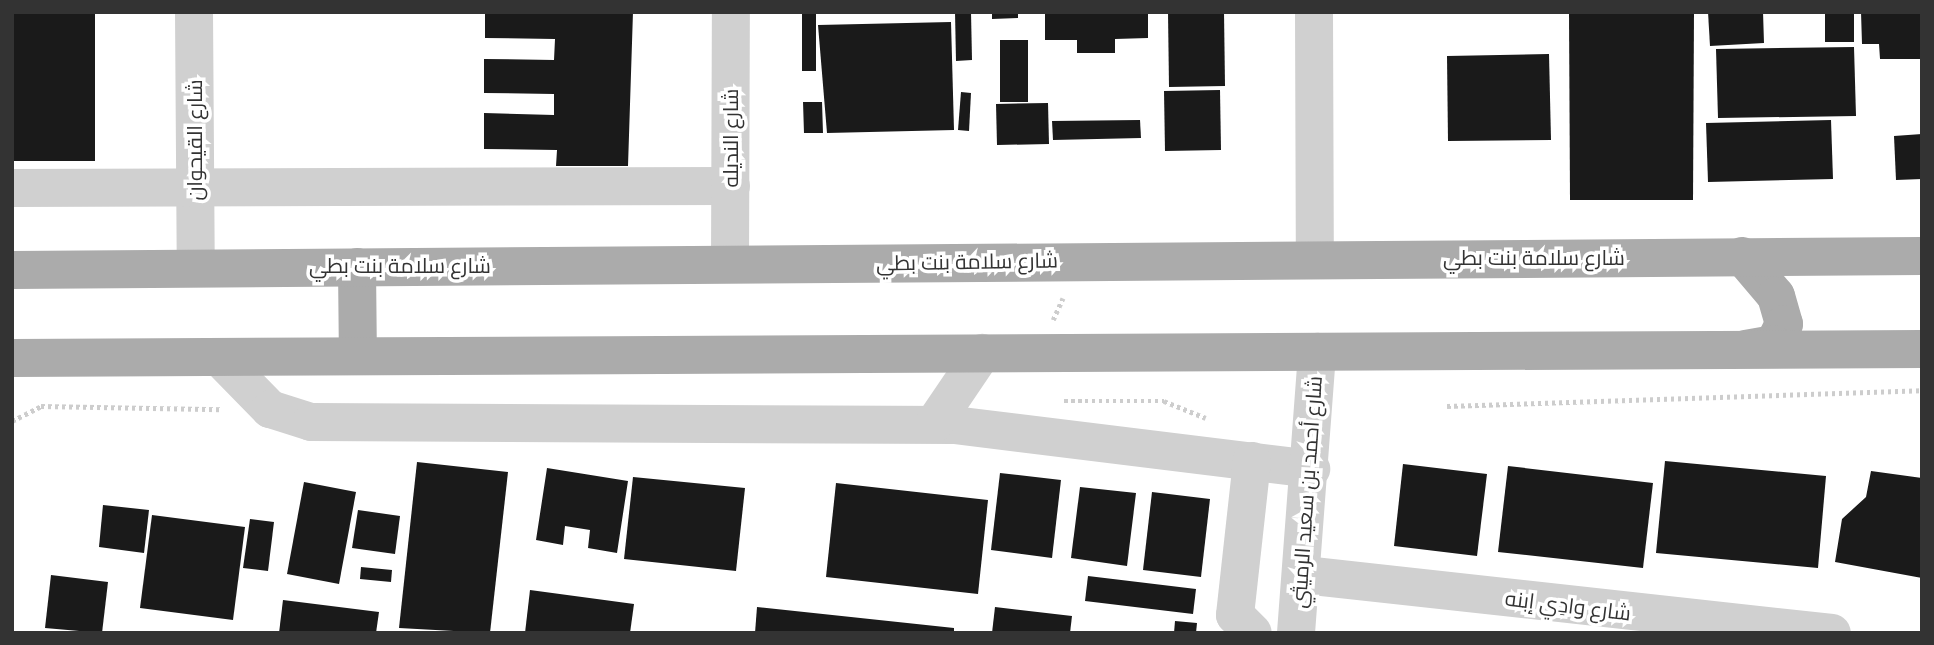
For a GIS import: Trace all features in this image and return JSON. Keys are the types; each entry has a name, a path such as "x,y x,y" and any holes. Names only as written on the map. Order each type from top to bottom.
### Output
{"main road":[{"name":"شارع سلامة بنت بطي","path":"12,270 1922,256"},
{"path":"1739,350 1774,344 1784,324 1776,296 1742,257"},
{"path":"357,267 358,356"},
{"path":"12,358 1922,349"}],"street":[{"name":"شارع القيحوان","path":"194,12 196,268"},
{"name":"شارع النديله","path":"730,264 731,12"},
{"path":"1314,12 1315,260"},
{"path":"12,188 731,186"},
{"name":"شارع أحمد بن سعيد الرميثي","path":"1296,633 1304,575 1317,352"},
{"path":"934,424 982,353"},
{"path":"219,357 270,409 311,422 934,424 1311,469"},
{"path":"1252,461 1235,615 1253,633"},
{"name":"شارع وادِي إبنه","path":"1304,575 1664,625 1832,633"}],"path":[{"path":"1447,406 1922,390"},
{"path":"12,421 41,406 219,408 230,414"}],"building":[{"path":"12,12 95,12 95,161 12,161"},
{"path":"485,12 633,12 628,166 556,166 557,150 484,149 484,113 554,115 554,94 484,93 484,59 554,60 555,39 485,38"},
{"path":"802,12 816,12 816,71 802,71"},
{"path":"955,12 971,12 972,60 956,61"},
{"path":"992,12 1018,12 1018,18 992,19"},
{"path":"1045,12 1148,12 1148,38 1115,39 1115,53 1077,53 1077,40 1045,40"},
{"path":"1168,12 1224,12 1225,86 1169,87"},
{"path":"1569,12 1694,12 1693,200 1570,200"},
{"path":"1708,12 1763,12 1764,43 1710,46"},
{"path":"1825,12 1854,12 1854,42 1825,42"},
{"path":"1861,12 1922,12 1922,59 1880,59 1879,44 1862,44"},
{"path":"951,22 954,130 827,133 818,25"},
{"path":"1000,40 1028,40 1028,102 1000,102"},
{"path":"1854,47 1856,116 1718,118 1716,49"},
{"path":"1549,54 1551,140 1448,141 1447,56"},
{"path":"1220,90 1221,150 1165,151 1164,91"},
{"path":"961,92 971,93 969,131 958,130"},
{"path":"803,102 822,102 823,133 804,133"},
{"path":"1048,103 1049,144 997,145 996,104"},
{"path":"1140,120 1141,138 1053,140 1052,121"},
{"path":"1831,120 1833,179 1708,182 1706,123"},
{"path":"1922,134 1922,179 1896,180 1894,136"},
{"path":"1665,461 1826,476 1818,568 1656,553"},
{"path":"417,462 508,472 490,633 399,628"},
{"path":"1403,464 1487,474 1477,556 1394,546"},
{"path":"1508,466 1653,483 1643,568 1498,552"},
{"path":"547,468 628,481 617,553 588,548 590,530 565,526 563,545 536,540"},
{"path":"1871,471 1922,478 1922,578 1835,562 1842,519 1866,497"},
{"path":"1000,473 1061,480 1052,558 991,550"},
{"path":"633,477 745,488 736,571 624,559"},
{"path":"304,482 356,492 339,584 287,574"},
{"path":"836,483 988,500 978,594 826,577"},
{"path":"1080,487 1136,493 1127,566 1071,558"},
{"path":"1152,492 1210,499 1201,577 1143,570"},
{"path":"103,505 149,510 144,553 99,547"},
{"path":"358,510 400,516 395,554 352,548"},
{"path":"152,515 245,527 233,620 140,608"},
{"path":"250,519 274,522 268,571 243,568"},
{"path":"361,567 392,570 391,582 360,579"},
{"path":"51,575 108,582 102,633 45,628"},
{"path":"1088,576 1196,589 1193,614 1085,601"},
{"path":"530,590 634,604 630,633 525,633"},
{"path":"283,600 379,612 376,633 279,633"},
{"path":"757,607 954,628 954,633 755,633"},
{"path":"995,607 1072,616 1070,633 992,633"},
{"path":"1175,621 1197,623 1196,633 1174,633"}]}
